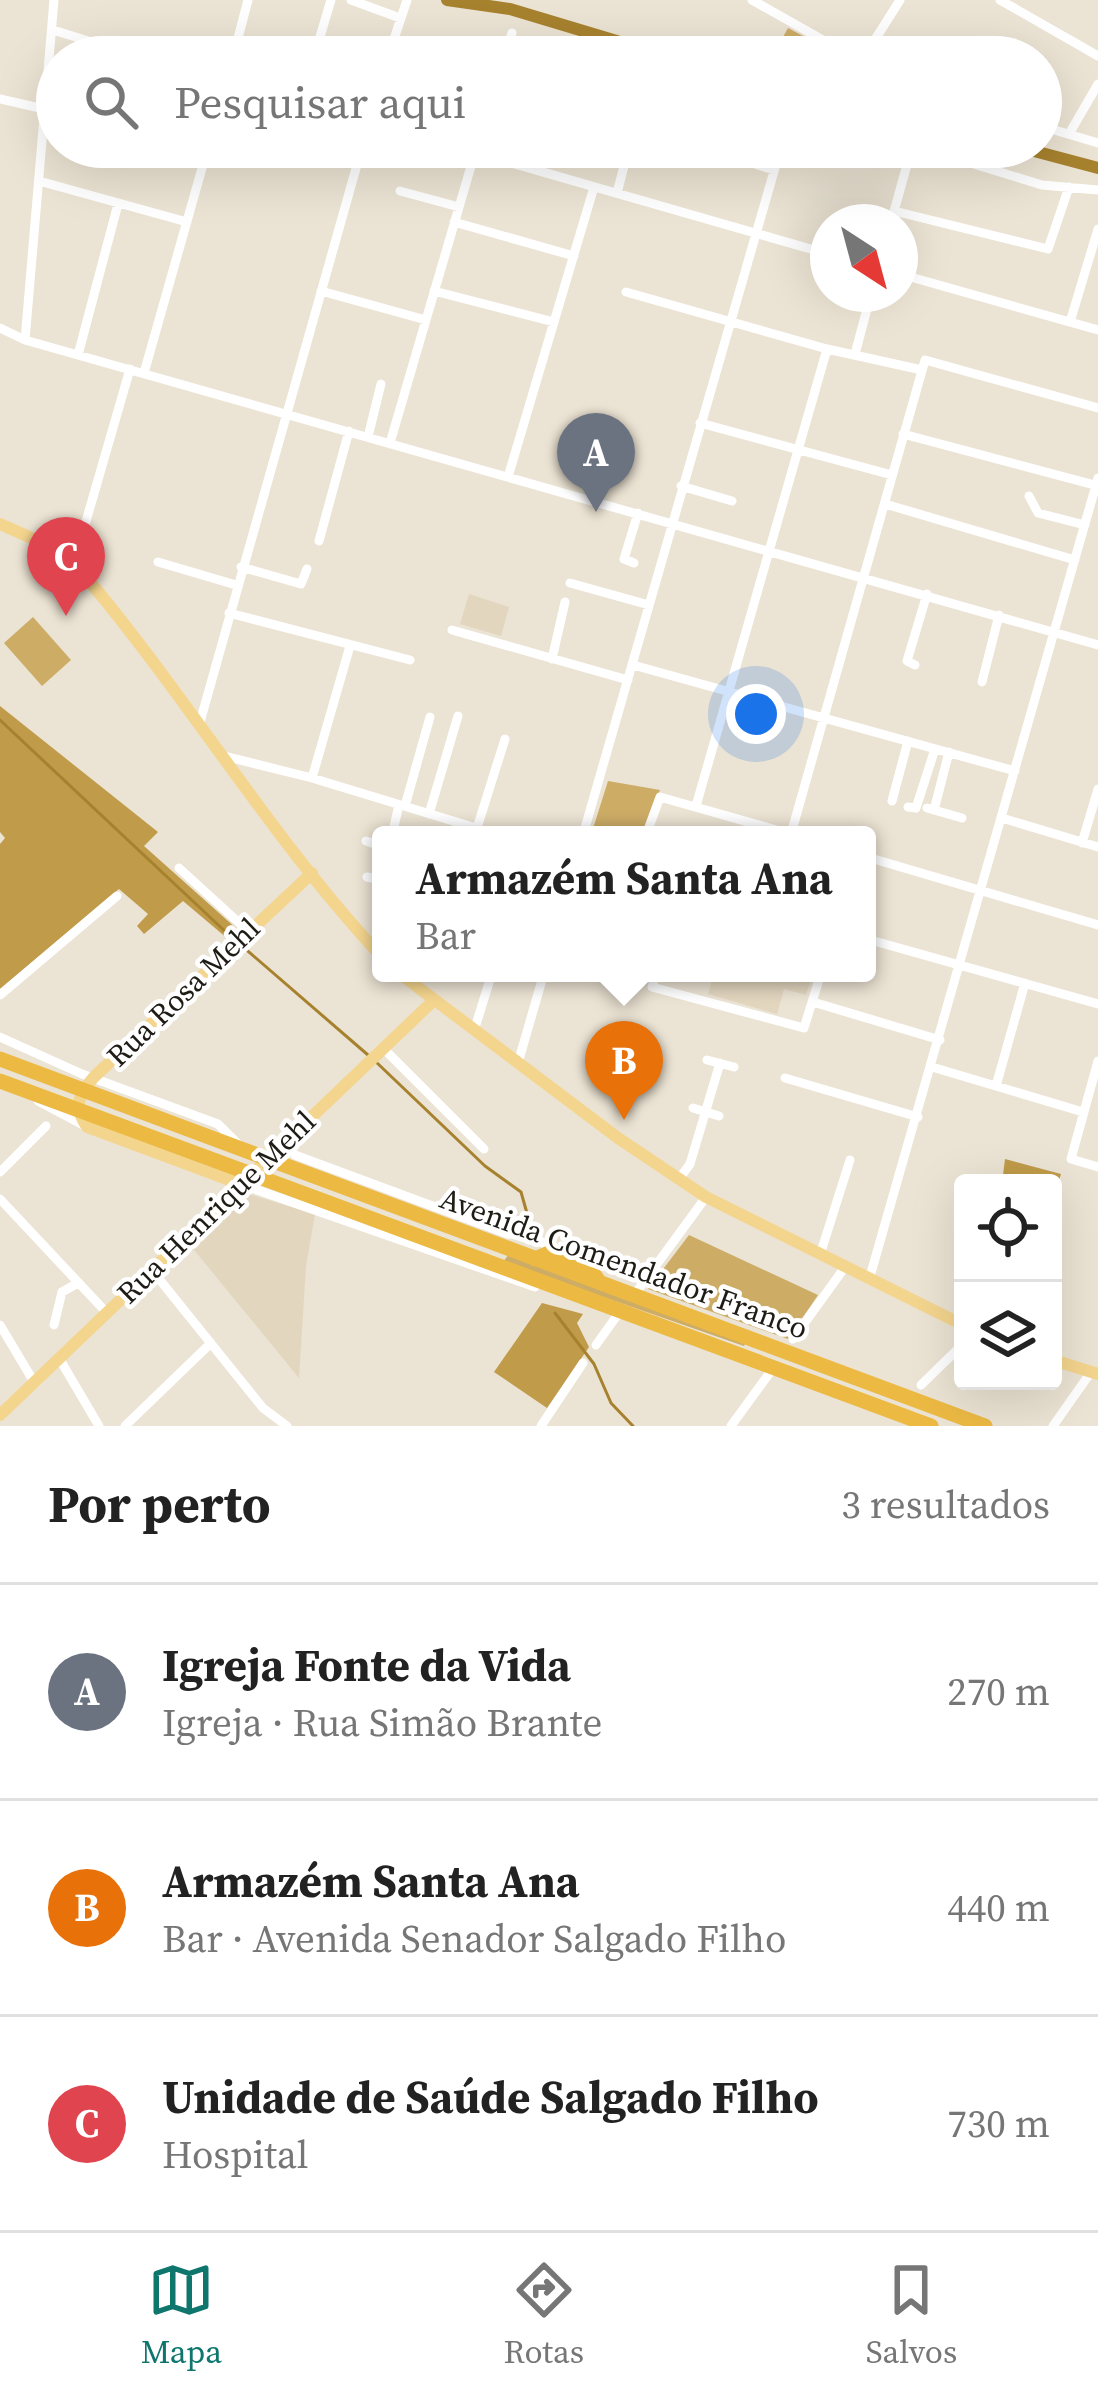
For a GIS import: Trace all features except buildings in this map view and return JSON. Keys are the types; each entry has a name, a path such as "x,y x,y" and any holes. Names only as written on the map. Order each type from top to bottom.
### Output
{"highway":[{"name":"Avenida Comendador Franco","path":"0,1059 88,1084 267,1159 634,1295 744,1346 774,1367 890,1419 931,1426"},
{"name":"Avenida Comendador Franco","path":"0,1081 245,1179 338,1206 621,1310 985,1426"},
{"path":"338,1206 338,1193 349,1189"},
{"path":"493,1264 503,1256 501,1246"},
{"path":"536,1258 553,1251 586,1264 600,1282"}],"main road":[{"path":"0,524 43,542 74,563 372,946"},
{"name":"Rua Rosa Mehl","path":"77,1109 88,1084 313,872"},
{"path":"411,982 706,1197 954,1321"},
{"name":"Rua Henrique Mehl","path":"0,1415 434,1000"},
{"path":"77,1109 87,1127"},
{"name":"Avenida Comendador Franco","path":"87,1127 245,1179"},
{"path":"1062,1363 1094,1373"}],"street":[{"path":"53,36 54,0"},
{"path":"239,36 248,0"},
{"path":"320,36 331,0"},
{"path":"351,0 403,9"},
{"path":"752,0 816,36"},
{"path":"877,36 900,0"},
{"path":"1000,0 1098,56"},
{"path":"53,30 72,36"},
{"path":"1069,134 1098,84"},
{"path":"0,99 36,107"},
{"path":"1062,132 1098,143"},
{"path":"25,340 41,168"},
{"path":"144,373 202,168"},
{"path":"200,722 356,168"},
{"path":"390,443 470,168"},
{"path":"533,168 810,249"},
{"path":"617,193 624,168"},
{"path":"587,826 774,170 768,168"},
{"path":"896,204 908,168"},
{"path":"985,168 1042,185 1098,190"},
{"path":"39,181 187,222"},
{"path":"508,477 595,187"},
{"path":"918,222 1048,249 1069,187"},
{"path":"400,191 459,207"},
{"path":"78,355 118,204"},
{"path":"454,222 574,256"},
{"path":"1070,322 1098,229"},
{"path":"918,279 1098,330"},
{"path":"321,291 426,320"},
{"path":"434,291 554,322"},
{"path":"626,292 827,349 923,365 1098,408"},
{"path":"856,354 867,312"},
{"path":"0,328 25,340 1098,644"},
{"path":"696,806 827,349"},
{"path":"795,826 923,365"},
{"path":"74,563 130,369"},
{"path":"368,436 381,384"},
{"path":"700,423 892,475"},
{"path":"319,542 349,431"},
{"path":"869,1280 1097,483 903,434"},
{"path":"681,486 732,501"},
{"path":"1029,496 1039,513 1085,525"},
{"path":"884,504 1075,560"},
{"path":"634,563 624,559 638,513"},
{"path":"158,562 236,585"},
{"path":"241,567 301,584 308,569"},
{"path":"570,583 649,604"},
{"path":"915,665 907,662 927,595"},
{"path":"552,658 566,602"},
{"path":"229,613 410,660"},
{"path":"982,682 999,615"},
{"path":"452,630 628,680"},
{"path":"312,778 350,646"},
{"path":"633,665 1015,771"},
{"path":"429,814 458,716"},
{"path":"395,826 430,717"},
{"path":"489,826 505,739"},
{"path":"892,801 908,741"},
{"path":"908,807 916,808 935,748"},
{"path":"949,752 930,809 962,818"},
{"path":"224,756 468,826"},
{"path":"1082,843 1098,789"},
{"path":"649,826 660,797 765,826"},
{"path":"1002,818 1098,847"},
{"path":"366,841 372,843"},
{"path":"876,859 1098,925"},
{"path":"179,868 248,931"},
{"path":"367,878 372,878"},
{"path":"0,994 117,896"},
{"path":"876,941 1098,1004"},
{"path":"474,1031 489,982"},
{"path":"518,1063 541,982"},
{"path":"653,982 652,987 804,1028 819,982"},
{"path":"996,1086 1025,982"},
{"path":"813,1002 940,1040"},
{"name":"Avenida Comendador Franco","path":"0,1037 88,1084"},
{"path":"376,1055 484,1149"},
{"path":"707,1060 734,1067"},
{"path":"1098,1061 1071,1160 1098,1167"},
{"path":"679,1179 690,1164 720,1064"},
{"path":"932,1067 1083,1112"},
{"path":"785,1078 918,1118"},
{"name":"Avenida Comendador Franco","path":"25,1090 87,1127"},
{"path":"693,1108 719,1116"},
{"path":"0,1172 46,1126"},
{"name":"Avenida Comendador Franco","path":"295,1155 508,1234 539,1237 553,1251"},
{"path":"820,1255 850,1160"},
{"name":"Avenida Comendador Franco","path":"245,1179 502,1276 539,1288 553,1286"},
{"path":"634,1295 706,1197"},
{"path":"0,1199 106,1312"},
{"path":"793,1339 845,1267"},
{"path":"151,1269 263,1408 287,1426"},
{"path":"55,1325 62,1292 79,1283"},
{"path":"596,1346 621,1310"},
{"path":"0,1325 34,1382"},
{"path":"125,1426 211,1343"},
{"path":"921,1384 954,1352"},
{"path":"59,1358 99,1426"},
{"path":"541,1426 583,1363"},
{"path":"731,1426 774,1367"},
{"path":"1053,1426 1094,1373"}],"shaded area":[{"path":"469,594 509,607 501,636 460,624"},
{"path":"33,617 71,660 42,686 4,643"},
{"path":"0,706 158,832 144,846 237,929 228,939 183,901 144,934 137,926 148,914 119,889 0,989 0,844 5,838 0,832"},
{"path":"608,781 660,790 646,826 594,826"},
{"path":"711,982 810,982 806,995 784,989 777,1014 708,994"},
{"path":"1005,1159 1061,1174 1003,1174"},
{"path":"245,1193 315,1214 306,1266 299,1378 190,1245"},
{"path":"689,1235 818,1295 788,1339 648,1289"},
{"path":"509,1254 745,1344 503,1262"},
{"path":"542,1303 583,1314 577,1323 589,1347 547,1408 494,1372"}],"waterway":[{"path":"447,0 510,9 600,36"},
{"path":"1062,158 1098,168"},
{"path":"0,720 230,936"},
{"path":"242,946 368,1055"},
{"path":"375,1061 485,1166 521,1192 532,1231"},
{"path":"555,1313 594,1364 611,1403 633,1426"}],"place":[{"name":"Igreja Fonte da Vida","path":"596,512"},
{"name":"Unidade de Saúde Salgado Filho","path":"66,616"},
{"name":"Armazém Santa Ana","path":"624,1120"}]}
